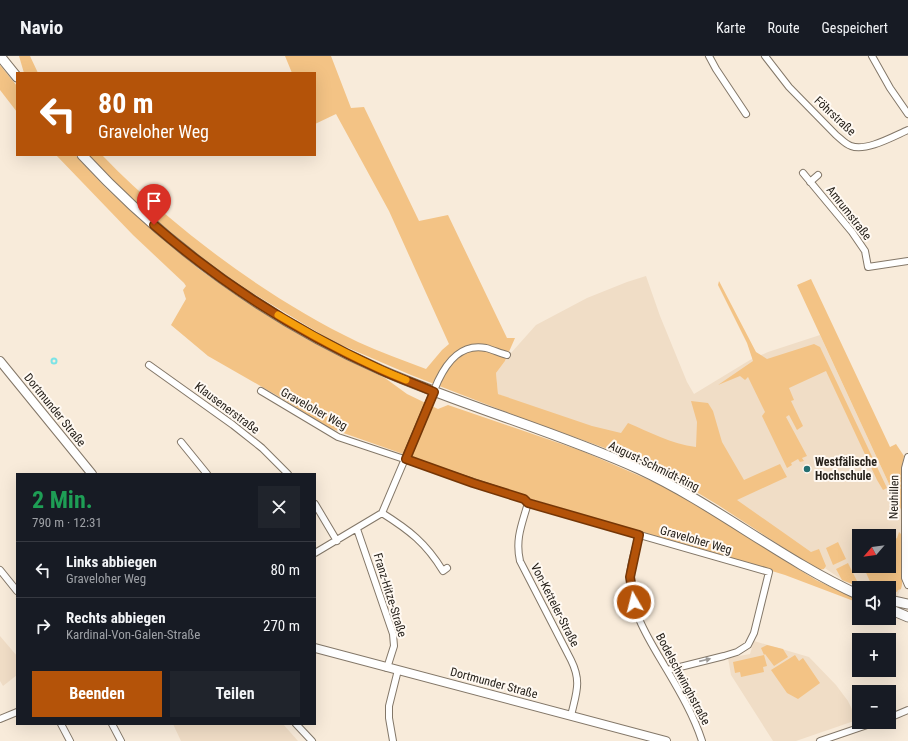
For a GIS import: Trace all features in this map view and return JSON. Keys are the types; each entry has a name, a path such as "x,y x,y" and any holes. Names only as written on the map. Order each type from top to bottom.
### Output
{"main road":[{"path":"0,56 16,76"},
{"name":"August-Schmidt-Ring","path":"83,156 134,208 220,278 268,309 318,338 382,370 434,392 591,448 639,469 719,512 827,580 852,591"},
{"path":"896,601 908,604"},
{"path":"896,612 908,617"}],"street":[{"path":"709,56 746,114"},
{"name":"Föhrstraße","path":"765,56 790,87 836,135 852,146 872,146 908,130"},
{"path":"872,56 890,88 908,114"},
{"name":"Amrumstraße","path":"803,173 852,232 865,251 868,267 908,261"},
{"name":"Amrumstraße","path":"810,182 818,175"},
{"path":"316,553 382,513 444,369 452,358 469,348 477,347 507,355"},
{"name":"Dortmunder Straße","path":"0,361 91,473"},
{"name":"Klausenerstraße","path":"149,365 233,425 262,448 287,473"},
{"name":"Graveloher Weg","path":"261,391 338,437 524,499 528,503 769,572 754,633 748,645 737,652 668,670"},
{"path":"181,442 206,473"},
{"name":"Neuhillen","path":"908,457 905,468 906,578 908,585"},
{"name":"Von-Ketteler-Straße","path":"528,503 518,535 518,552 520,561 577,674 578,685 571,716"},
{"path":"316,506 337,541"},
{"path":"382,513 415,536 431,553 443,571 447,568"},
{"name":"Franz-Hitze-Straße","path":"357,529 393,634 394,646 387,668"},
{"name":"Bodelschwinghstraße","path":"639,535 630,577 636,612 649,641 668,670 686,704 702,741"},
{"path":"0,570 16,590"},
{"name":"Dortmunder Straße","path":"316,648 666,741"},
{"path":"393,741 389,718 389,706 398,670"},
{"path":"896,715 908,710"},
{"path":"0,719 16,712"},
{"path":"62,725 70,741"},
{"path":"113,725 121,741"},
{"path":"297,725 312,741"},
{"path":"820,741 855,729"}],"shaded area":[{"path":"19,56 30,56 38,72 24,72"},
{"path":"285,56 331,56 351,108 364,107 419,221 448,215 507,338 515,338 505,361 496,373 498,394 592,426 621,433 628,423 669,440 696,447 697,422 691,401 708,403 713,411 722,442 744,480 780,464 787,477 737,500 811,552 819,549 826,566 824,569 819,570 802,560 718,505 652,467 411,375 332,341 249,291 205,261 137,204 89,156 103,156 140,192 187,232 233,267 282,300 358,342 426,369 449,344 389,211 336,114 316,124 316,72 292,72"},
{"path":"0,65 16,85 16,111 0,90"},
{"path":"57,156 76,156 106,188 142,221 199,269 239,297 313,342 385,378 407,394 438,409 448,405 582,451 661,485 694,503 816,580 852,597 852,600 785,575 531,499 329,428 283,399 208,356 171,325 186,299 183,290 186,286 133,235"},
{"path":"646,276 660,316 687,382 694,394 750,360 768,352 820,335 902,512 902,586 897,597 896,581 852,581 852,583 844,581 718,496 621,442 498,394 496,373 511,353 536,325 587,298"},
{"path":"811,279 890,447 896,444 904,456 901,471 902,512 797,285"},
{"path":"719,281 756,352 767,359 814,344 820,347 887,488 883,490 877,480 826,371 789,388 794,400 791,401 803,426 797,430 789,415 786,417 807,456 802,458 804,461 800,462 798,459 791,463 792,465 787,468 762,416 765,412 748,377 745,380 740,376 718,385 753,361 747,343 718,285"},
{"path":"899,532 903,536 902,584 901,589 897,592 896,581 870,581 866,573 896,573 897,538"},
{"path":"838,542 846,559 833,565 826,548"},
{"path":"848,563 857,581 852,581 852,584 842,580 836,569"},
{"path":"0,636 16,655 16,676 3,686 0,681"},
{"path":"754,641 809,657 836,685 848,701 852,709 852,722 796,741 773,741 731,675 728,658 750,654"},
{"path":"767,645 783,649 788,657 774,666 765,654 764,655 761,648"},
{"path":"764,655 767,666 763,667 764,672 741,677 740,672 735,673 733,662"},
{"path":"795,655 799,661 803,658 820,683 798,699 787,693 771,670"},
{"path":"173,725 284,725 298,741 181,741"}],"waterway":[{"path":"54,358 57,361 54,364 51,361 54,358"}],"slow traffic":[{"path":"278,315 351,356 406,380"}],"place":[{"name":"Westfälische Hochschule","path":"807,469"}],"route":[{"path":"154,225 220,278 268,309 351,356 434,392 406,459 473,483 524,499 528,503 639,535 630,577 634,602"}]}
